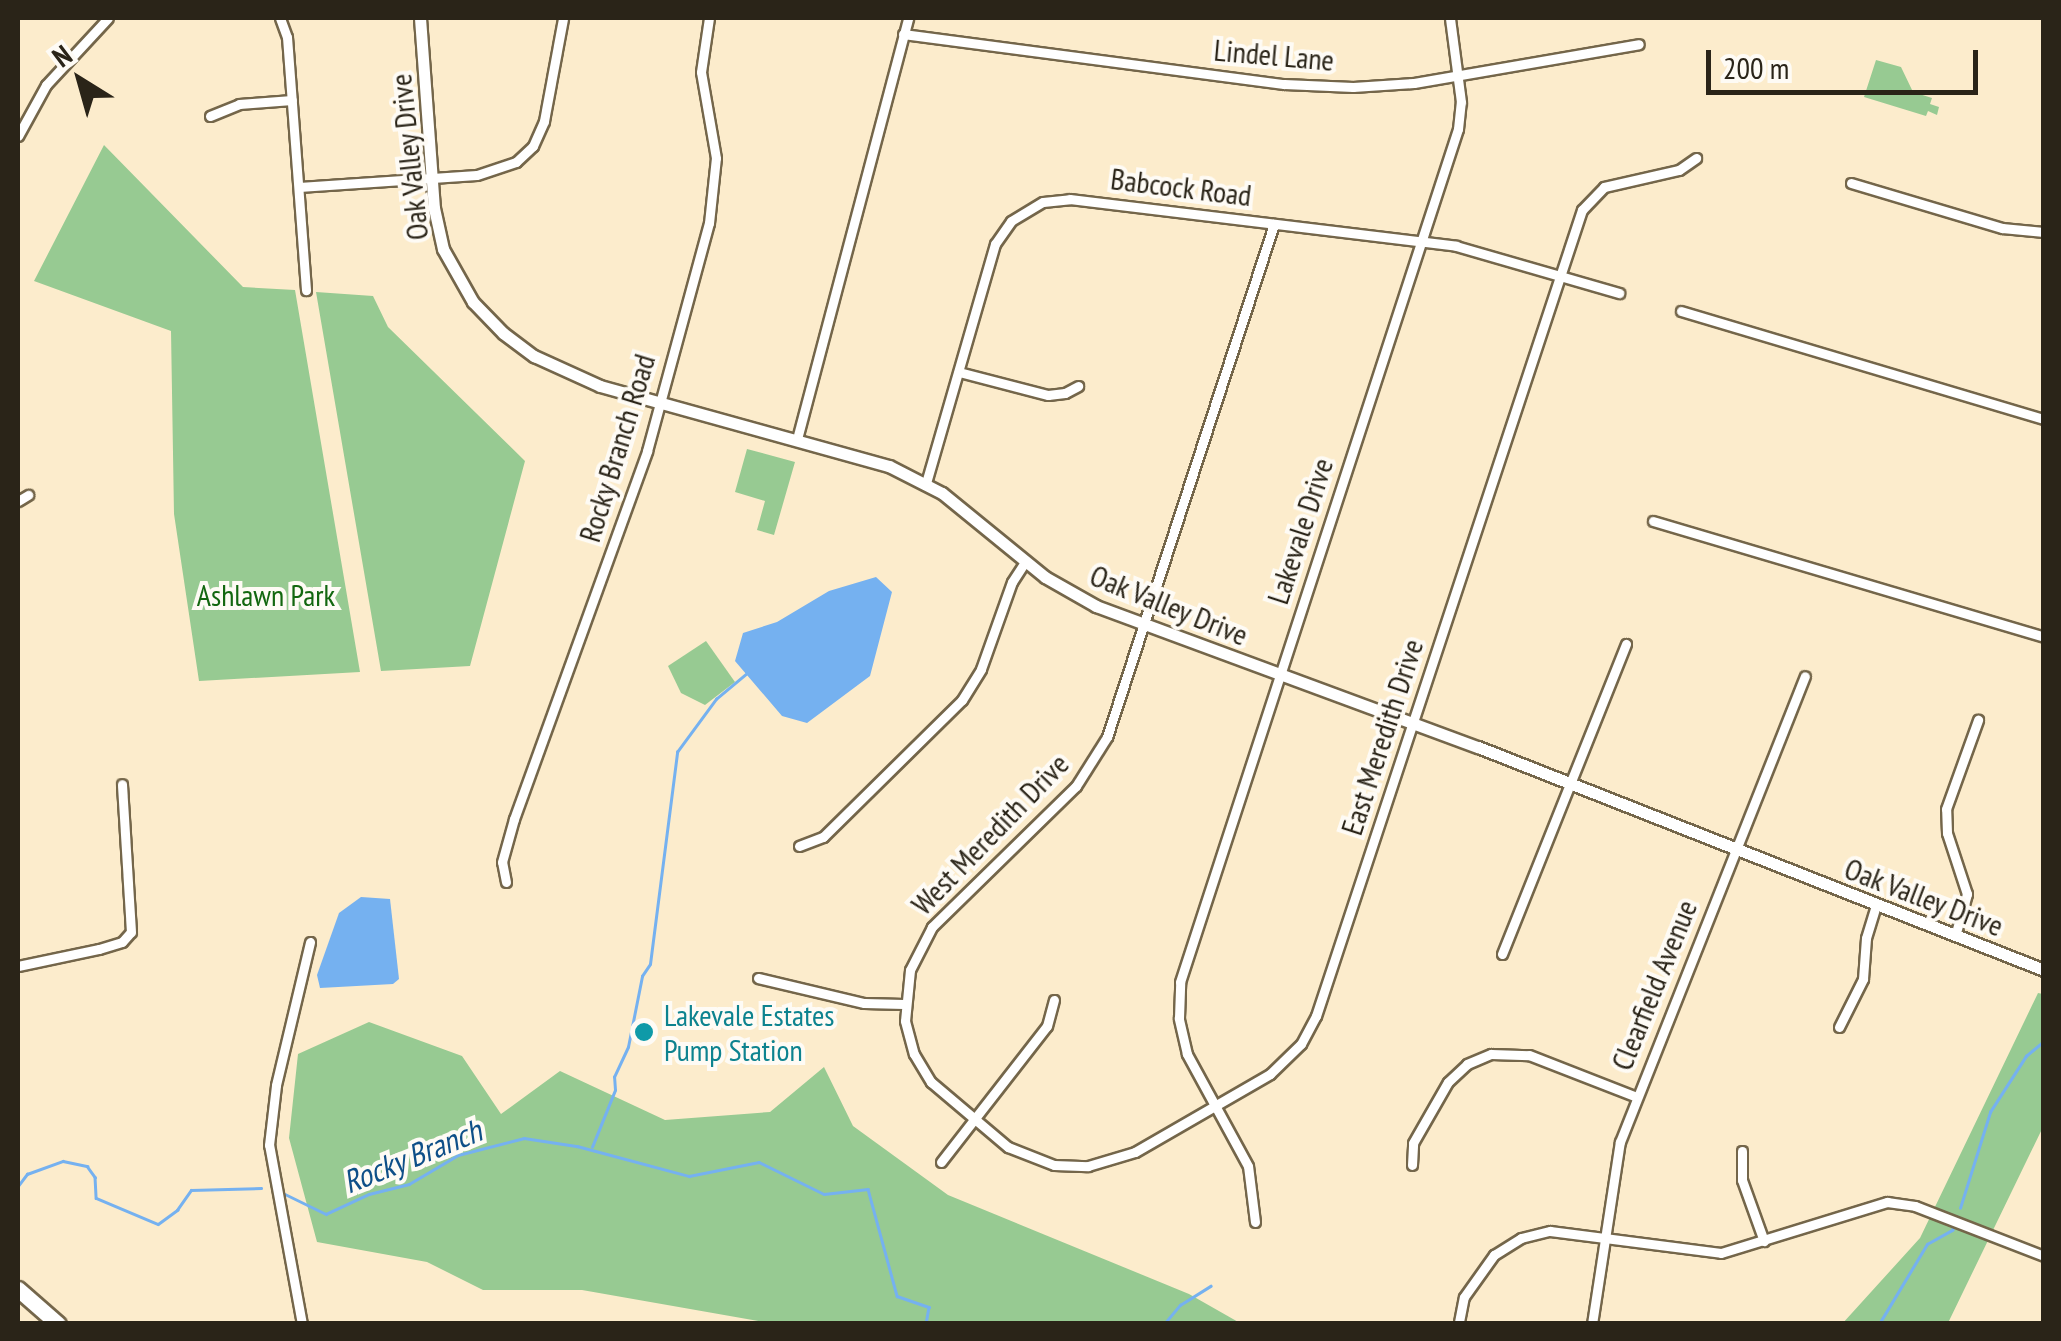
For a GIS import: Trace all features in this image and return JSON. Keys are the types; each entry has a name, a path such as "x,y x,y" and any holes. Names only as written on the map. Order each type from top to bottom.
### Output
{"main road":[{"path":"18,1289 58,1324"}],"street":[{"path":"18,136 46,85 108,18"},
{"path":"280,18 287,36 306,290"},
{"name":"Oak Valley Drive","path":"420,18 432,178 443,249 461,286 486,318 556,368 661,402 864,457 926,484 965,509 1025,562 1070,592 1145,626 1412,723 2044,970"},
{"path":"298,188 494,172 516,162 533,146 544,122 563,18"},
{"name":"Rocky Branch Road","path":"506,882 502,862 514,818 631,499 714,202 715,147 702,72 709,18"},
{"path":"796,438 908,18"},
{"name":"Lakevale Drive","path":"1255,1222 1252,1178 1182,1036 1180,982 1458,129 1459,75 1450,18"},
{"name":"Lindel Lane","path":"904,34 1316,86 1385,86 1639,44"},
{"path":"210,116 239,104 292,100"},
{"name":"East Meredith Drive","path":"974,1121 1022,1155 1054,1165 1088,1166 1136,1152 1279,1068 1309,1031 1582,210 1596,193 1615,182 1679,170 1696,158"},
{"path":"1851,183 2002,228 2044,232"},
{"name":"Babcock Road","path":"926,484 995,244 1011,222 1032,207 1070,198 1422,242 1480,251 1620,293"},
{"name":"West Meredith Drive","path":"974,1121 942,1095 921,1068 908,1038 904,1004 910,970 932,927 1076,786 1099,755 1145,626 1274,224"},
{"path":"1681,312 2044,419"},
{"path":"959,372 1048,395 1066,394 1078,386"},
{"path":"18,501 28,495"},
{"path":"1653,521 2044,637"},
{"path":"799,846 822,837 962,700 981,669 1012,582 1025,562"},
{"path":"1502,954 1626,644"},
{"name":"Clearfield Avenue","path":"1592,1324 1620,1142 1805,676"},
{"path":"1956,936 1966,894 1947,834 1946,808 1978,720"},
{"path":"18,966 99,949 122,942 132,932 122,784"},
{"path":"1839,1027 1862,979 1866,938 1876,906"},
{"path":"302,1324 269,1144 276,1085 310,942"},
{"path":"758,978 864,1003 904,1004"},
{"path":"941,1162 1047,1026 1054,1000"},
{"path":"1412,1165 1417,1134 1448,1082 1468,1064 1491,1054 1530,1055 1637,1097"},
{"path":"1742,1151 1742,1180 1764,1241"},
{"path":"1459,1322 1464,1296 1485,1265 1508,1244 1550,1231 1708,1253 1764,1241 1853,1209 1887,1202 1915,1206 2044,1256"}],"green space":[{"path":"1876,60 1901,67 1913,92 1932,98 1930,104 1939,107 1937,115 1928,111 1926,116 1864,97"},
{"name":"Ashlawn Park","path":"104,145 243,287 295,290 360,672 199,681 174,514 171,331 34,281"},
{"name":"Ashlawn Park","path":"316,292 373,296 388,327 525,461 470,666 381,671"},
{"path":"747,449 795,462 774,535 757,530 765,501 735,492"},
{"path":"706,641 735,682 705,705 681,693 668,666"},
{"path":"2038,993 2043,994 2043,1127 1948,1323 1842,1324 1920,1238"},
{"path":"369,1022 462,1056 501,1114 560,1071 665,1120 770,1112 824,1067 853,1126 948,1195 1189,1294 1240,1323 769,1323 582,1290 483,1290 427,1262 317,1242 289,1138 298,1054"}],"water":[{"path":"876,577 892,592 870,676 807,723 782,716 735,661 743,633 777,622 829,591"},
{"path":"361,897 390,899 399,979 393,984 320,988 317,975 339,913"}],"waterway":[{"path":"592,1147 615,1090 614,1077 628,1047 642,976 650,964 677,752 716,699 746,674"},
{"name":"Rocky Branch","path":"1960,1208 1990,1112 2026,1056 2044,1041"},
{"name":"Rocky Branch","path":"283,1193 326,1214 369,1194 409,1184 458,1155 524,1138 577,1146 689,1176 759,1162 824,1194 868,1189 897,1296 929,1307 926,1324"},
{"name":"Rocky Branch","path":"18,1186 27,1174 63,1161 87,1166 95,1177 96,1198 158,1224 177,1210 191,1190 261,1188"},
{"name":"Rocky Branch","path":"1879,1324 1927,1244 1952,1230 1957,1217"},
{"path":"1164,1324 1180,1305 1210,1286"}],"place":[{"name":"Lakevale Estates Pump Station","path":"644,1032"}]}
